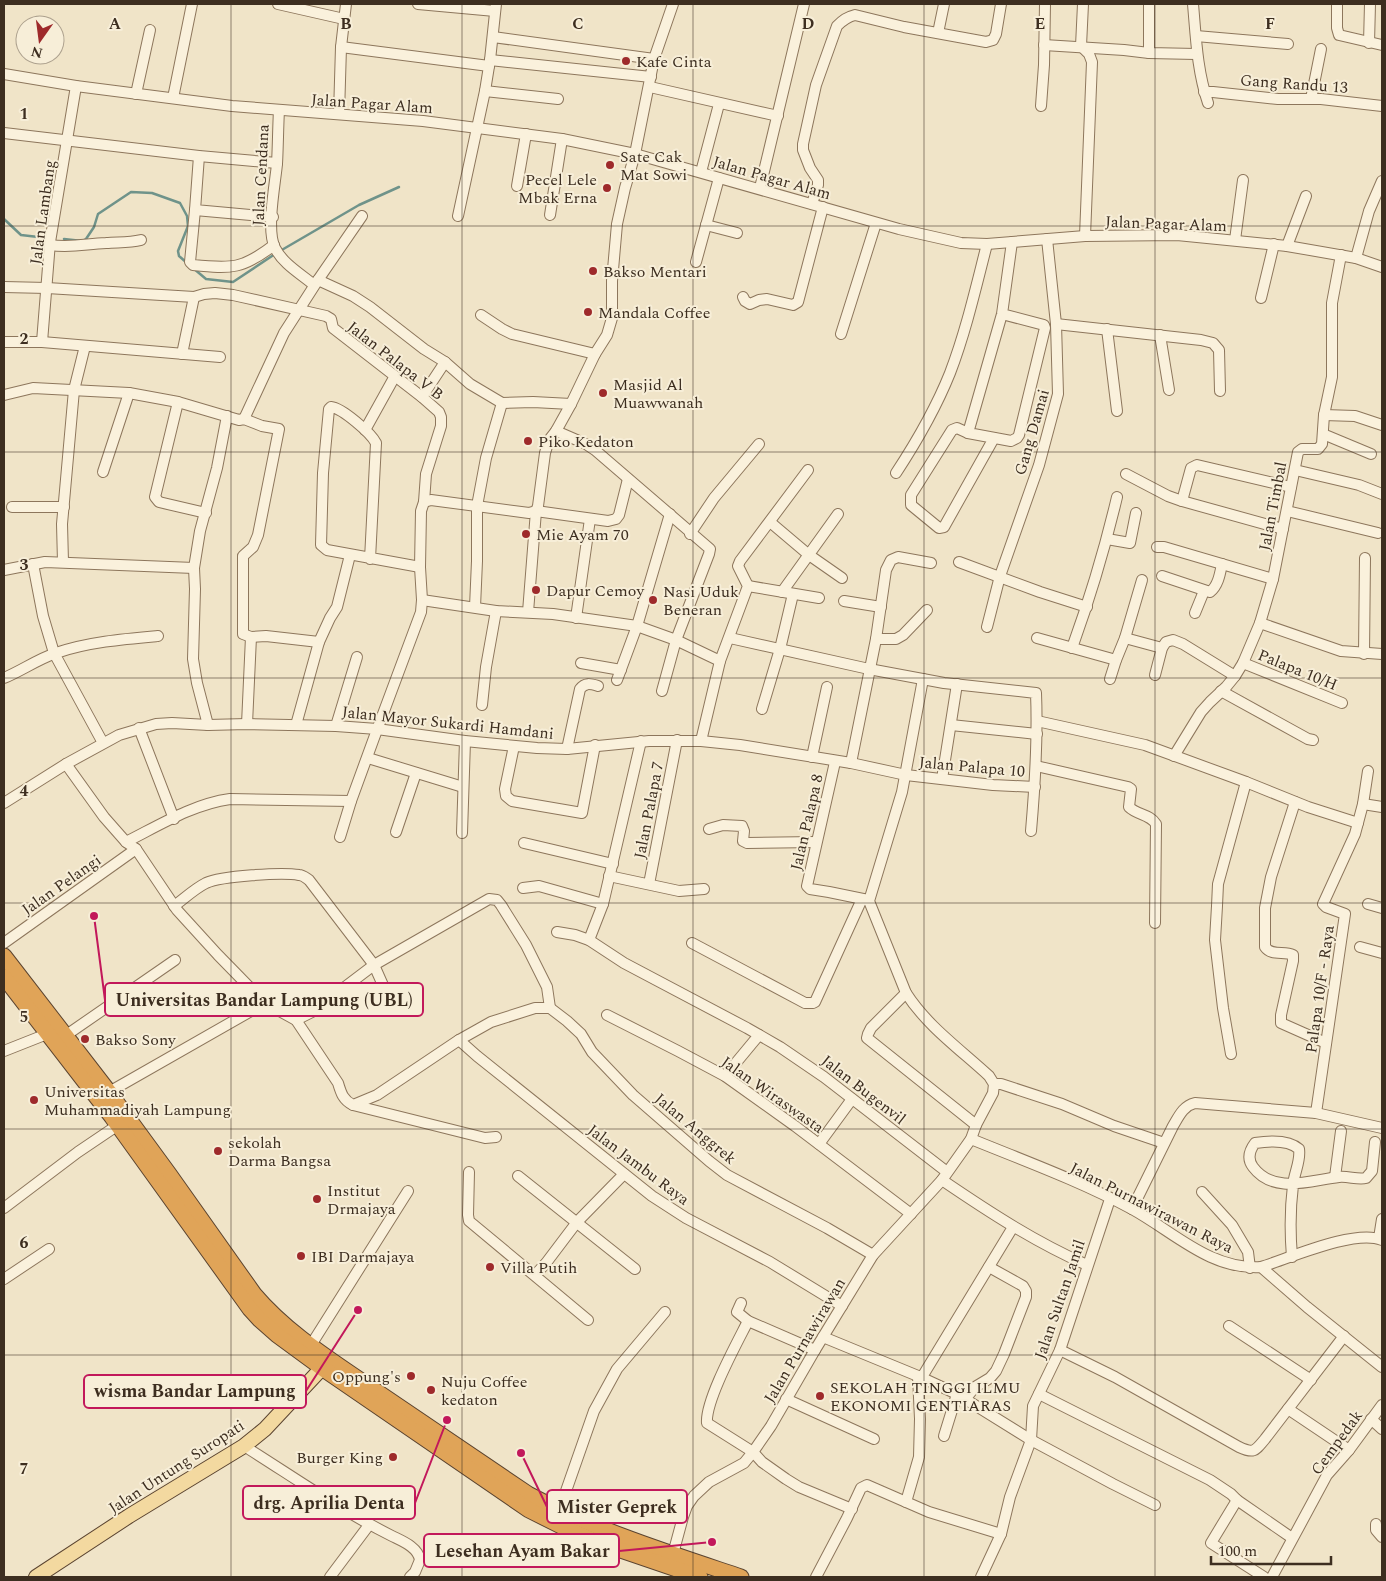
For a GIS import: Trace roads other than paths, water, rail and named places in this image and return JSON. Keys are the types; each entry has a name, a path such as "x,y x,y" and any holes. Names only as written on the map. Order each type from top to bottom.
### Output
{"highway":[{"path":"4,956 109,1092 250,1309 276,1335 322,1368 372,1395 430,1434 493,1478 529,1510 597,1542 700,1577"},
{"path":"4,978 118,1125 270,1312 372,1395"},
{"path":"493,1478 559,1511 740,1577"}],"main road":[{"name":"Jalan Untung Suropati","path":"36,1577 129,1516 244,1446 265,1429 322,1368"}],"street":[{"path":"173,98 192,4"},
{"path":"278,4 344,19"},
{"path":"339,114 341,47 346,4"},
{"path":"418,4 495,8 490,63 458,216"},
{"path":"528,612 536,511 545,453 549,440 571,404 606,335 612,318 615,235 625,188 635,154 654,59 673,4"},
{"path":"760,188 804,4"},
{"path":"938,33 944,4"},
{"path":"812,204 818,180 802,150 816,85 837,26 847,17 855,15 904,27 986,42 993,40 996,34 1000,4"},
{"path":"1041,106 1046,4"},
{"path":"1083,4 1081,46 1089,54 1092,62 1085,236"},
{"path":"1149,4 1149,53"},
{"path":"1193,4 1196,54 1208,103"},
{"path":"1336,4 1339,35 1382,45"},
{"path":"1369,43 1370,4"},
{"path":"136,94 150,30"},
{"path":"1196,36 1288,44"},
{"path":"493,37 654,59"},
{"path":"1044,45 1081,46 1149,53 1196,54"},
{"path":"341,47 650,82 719,104 778,116"},
{"path":"1311,99 1321,49"},
{"name":"Jalan Pagar Alam","path":"4,74 136,94 279,110 477,127 562,139 635,154 760,188 876,223 960,243 988,244 1085,236 1177,235 1288,246 1356,258 1382,267"},
{"name":"Jalan Lambang","path":"42,342 51,241 76,86"},
{"path":"485,91 558,99"},
{"name":"Gang Randu 13","path":"1204,92 1278,99 1355,102 1382,106"},
{"path":"701,172 719,104"},
{"name":"Jalan Cendana","path":"275,248 272,236 279,110"},
{"path":"4,133 199,156 277,163"},
{"path":"517,186 526,134"},
{"path":"550,215 562,139"},
{"path":"199,156 190,262 193,266 231,268 257,258 275,248 295,270 316,282 352,296 364,303 424,349 445,362 470,384 502,403 571,404"},
{"path":"696,262 719,178"},
{"path":"1234,240 1243,180"},
{"path":"1356,258 1369,211 1382,181"},
{"path":"1288,246 1306,196"},
{"path":"743,297 750,304 762,299 793,305 798,302 823,207"},
{"path":"195,210 273,217"},
{"path":"244,419 284,333 297,310 362,216"},
{"path":"841,334 876,223"},
{"path":"706,225 737,233"},
{"name":"Gang Damai","path":"987,628 1000,576 1039,465 1058,394 1056,324 1047,239"},
{"path":"51,241 66,247 104,243 131,243 141,240"},
{"path":"968,433 1002,314 1012,242"},
{"path":"896,473 920,437 950,373 959,348 988,244"},
{"path":"1261,298 1274,244"},
{"path":"1341,255 1332,303 1332,377 1324,414 1323,434 1371,454"},
{"path":"4,287 194,298 204,294 215,293 233,295 297,310"},
{"path":"182,354 194,298"},
{"name":"Jalan Palapa V B","path":"297,310 326,316 331,319 333,328 439,412 441,426 426,474 424,502"},
{"path":"482,314 512,334 595,354"},
{"path":"994,438 944,527 939,528 911,505 911,495 952,430 957,428 968,433 1011,441 1017,438 1045,328 1044,325 1002,314"},
{"path":"1056,324 1160,335 1213,343 1219,350 1220,391"},
{"path":"1107,329 1117,411"},
{"path":"1160,335 1169,390"},
{"path":"4,342 42,342 220,357"},
{"path":"62,562 62,524 74,390 85,346"},
{"path":"422,397 445,362"},
{"path":"365,430 395,376"},
{"path":"4,395 33,388 129,393 178,402 279,429 258,535 253,547 243,556 243,634 251,637 266,636 318,642"},
{"path":"103,472 129,393"},
{"path":"178,402 155,497 159,502 206,513"},
{"path":"475,607 477,506 486,458 502,403"},
{"path":"370,559 376,443 371,434 337,408 331,408 329,409 323,473 321,545 326,550 370,559 420,567"},
{"path":"1324,414 1355,416 1382,426"},
{"path":"208,725 197,683 194,658 194,568 200,531 217,468 227,416"},
{"path":"556,431 591,447 670,514 690,534 710,549 676,640 662,691"},
{"name":"Jalan Timbal","path":"1174,756 1201,712 1235,676 1243,663 1260,623 1273,580 1298,452 1300,450 1320,448 1323,434"},
{"path":"690,534 714,498 759,444"},
{"path":"1182,501 1191,468 1197,465 1291,487"},
{"path":"700,741 720,661 748,586 738,566 808,470"},
{"path":"1295,470 1359,485 1382,494"},
{"path":"1126,474 1168,496 1182,501 1283,529"},
{"path":"340,837 377,729 422,612 420,567 421,511 424,502 430,500 608,521 616,519 619,515 628,479"},
{"path":"1072,648 1087,607 1107,539 1116,497"},
{"path":"12,507 64,508"},
{"path":"1287,511 1378,533"},
{"path":"1107,539 1130,543 1136,513"},
{"path":"581,663 619,675 637,626 670,514"},
{"path":"782,592 838,514"},
{"path":"576,618 590,519"},
{"path":"770,522 842,578"},
{"path":"1157,547 1164,547 1273,580"},
{"path":"296,725 318,642 337,607 350,555"},
{"path":"851,763 876,639 886,570 891,560 898,557 931,563"},
{"path":"1364,654 1365,558"},
{"path":"4,570 45,562 194,568"},
{"path":"959,562 1087,607"},
{"path":"33,564 43,616 54,653 103,743"},
{"path":"1162,576 1210,592 1214,590 1222,564"},
{"path":"1110,679 1125,638 1142,580"},
{"path":"748,586 819,598"},
{"path":"1194,613 1204,591"},
{"path":"762,709 780,649 793,594"},
{"path":"422,600 496,611 528,612 637,626 676,640 720,661"},
{"path":"844,601 881,607"},
{"path":"876,639 896,639 903,635 927,610"},
{"path":"482,705 486,667 496,611"},
{"path":"1260,623 1341,651 1382,654"},
{"path":"4,678 54,653 90,644 158,636"},
{"path":"247,724 251,637"},
{"path":"730,638 923,679 1036,693 1038,721 1031,831"},
{"path":"1037,638 1116,660"},
{"path":"1125,638 1162,648"},
{"path":"1155,675 1162,648 1166,642 1176,641 1235,676"},
{"path":"336,726 357,657"},
{"name":"Palapa 10/H","path":"1243,663 1342,703"},
{"path":"692,943 805,1003 813,1004 815,1002 866,900 902,792 923,679"},
{"path":"567,749 580,689 586,684 598,686"},
{"path":"942,779 956,684"},
{"path":"812,757 827,687"},
{"path":"1221,691 1313,740"},
{"path":"1038,721 1145,745 1295,802 1358,823"},
{"name":"Jalan Mayor Sukardi Hamdani","path":"4,803 66,764 119,735 156,724 172,723 336,726 377,729 514,746 567,749 641,741 700,741 740,745 835,762 851,763 906,775"},
{"path":"951,725 1037,734"},
{"path":"139,728 174,819"},
{"name":"Jalan Palapa 7","path":"649,884 677,740"},
{"path":"462,833 465,741"},
{"path":"588,940 603,904 641,741"},
{"path":"514,746 505,789 506,796 512,801 582,813 595,745"},
{"path":"368,758 463,787"},
{"name":"Jalan Palapa 8","path":"835,762 807,884 808,888 866,900"},
{"path":"66,764 104,817 126,842 136,849 174,906 218,955 265,1003 296,1020 338,1083 346,1102 485,1138 496,1137"},
{"path":"1036,766 1131,789 1129,807 1151,818 1156,824 1155,923"},
{"name":"Palapa 10/F - Raya","path":"1316,1113 1345,914 1323,904 1349,849 1358,823 1368,771"},
{"path":"396,832 416,773"},
{"name":"Jalan Palapa 10","path":"906,775 1035,787"},
{"path":"1231,1054 1216,940 1218,884 1246,782"},
{"path":"126,842 215,802 230,799 351,801"},
{"path":"1295,802 1271,877 1266,908 1265,947 1270,952 1289,953 1292,955 1293,961 1281,1015 1281,1023 1326,1043"},
{"path":"1363,804 1382,808"},
{"path":"709,829 723,826 742,826 744,831 743,839 747,843 816,842"},
{"path":"524,843 613,864"},
{"name":"Jalan Pelangi","path":"4,943 136,849"},
{"path":"174,906 207,883 250,876 302,875 309,880 374,965 386,992 396,1006 406,1009 418,1005"},
{"path":"609,876 679,890 704,889"},
{"path":"523,888 539,886 603,904"},
{"path":"296,1020 317,1009 374,965 489,899 496,900 501,905 526,944 547,986 550,1008 535,1008 492,1022 459,1040 377,1095 353,1105"},
{"path":"866,900 906,993 920,1013 990,1076 994,1084 1002,1084 1062,1104 1114,1126 1164,1143"},
{"path":"1368,904 1382,908"},
{"name":"Jalan Bugenvil","path":"558,932 588,940 624,963 759,1035 801,1060 852,1099 944,1176 1013,1227 1042,1244 1087,1265"},
{"path":"1360,947 1382,952"},
{"path":"65,1036 175,960"},
{"path":"906,993 871,1028 867,1038 976,1125"},
{"path":"109,1092 265,1003"},
{"name":"Jalan Anggrek","path":"550,1008 568,1021 581,1034 592,1052 633,1095 709,1161 734,1179 827,1228 873,1255"},
{"name":"Jalan Wiraswasta","path":"607,1015 725,1076 911,1214"},
{"path":"4,1051 48,1034"},
{"path":"725,1076 759,1035"},
{"name":"Jalan Jambu Raya","path":"459,1040 652,1196 686,1218 770,1262 842,1306"},
{"name":"Jalan Purnawirawan","path":"673,1554 684,1517 694,1496 709,1482 744,1463 763,1439 873,1255 944,1176 971,1139 992,1094 994,1084"},
{"path":"819,1144 852,1099"},
{"path":"1132,1209 1180,1113 1188,1105 1195,1103 1316,1113 1382,1128"},
{"path":"4,1208 78,1152 118,1125"},
{"path":"1335,1177 1341,1131"},
{"name":"Jalan Purnawirawan Raya","path":"971,1139 1074,1182 1132,1209 1197,1250 1221,1262 1250,1268 1261,1268 1337,1242 1366,1238 1381,1239"},
{"path":"1292,1257 1290,1227 1293,1183 1299,1149 1290,1144 1280,1142 1255,1143 1251,1147 1250,1163 1256,1172 1267,1180 1293,1183 1312,1182 1335,1177 1363,1179 1368,1177 1372,1171 1375,1142"},
{"path":"469,1172 469,1221 588,1320"},
{"path":"535,1276 577,1222 624,1174"},
{"path":"518,1176 635,1269"},
{"path":"311,1345 408,1191"},
{"path":"1202,1192 1232,1225 1248,1252 1250,1268"},
{"name":"Jalan Sultan Jamil","path":"981,1577 1001,1534 1010,1497 1031,1440 1032,1410 1060,1350 1110,1199"},
{"path":"1381,1239 1382,1219"},
{"path":"906,1502 920,1458 920,1376 1013,1227"},
{"path":"4,1279 49,1249"},
{"name":"Jalan Sultan Jamil","path":"962,1396 990,1378 996,1371 1026,1297 1026,1291 1023,1286 989,1267"},
{"path":"1261,1268 1382,1368"},
{"path":"741,1303 737,1312 748,1321 815,1350"},
{"path":"559,1511 594,1411 617,1370 665,1312"},
{"path":"748,1321 717,1388 706,1421 710,1426 753,1452 762,1462 786,1480 852,1509"},
{"path":"1228,1326 1311,1380"},
{"path":"1060,1350 1115,1377 1248,1451 1253,1451 1258,1448 1344,1336"},
{"path":"823,1337 920,1376 962,1396 1031,1440 1155,1505"},
{"path":"1039,1394 1210,1480 1292,1538"},
{"path":"944,1436 962,1396"},
{"path":"786,1399 874,1439"},
{"name":"Cempedak","path":"1272,1577 1327,1475 1349,1450 1382,1405"},
{"path":"1288,1409 1349,1450"},
{"path":"1371,1419 1382,1429"},
{"path":"244,1446 369,1525 407,1544 417,1552 420,1563 410,1577"},
{"path":"816,1577 861,1488 867,1485 929,1512 1001,1534"},
{"path":"1237,1500 1211,1543 1264,1577"},
{"path":"1376,1524 1376,1530 1382,1537"},
{"path":"330,1577 369,1525"}],"waterway":[{"path":"280,251 359,205 399,187"},
{"path":"64,239 82,241 86,239 94,227 98,214 131,192 152,193 180,203 187,216 188,226 178,251 179,256 187,263"},
{"path":"4,219 21,235 47,238"},
{"path":"193,268 206,279 233,282 275,254"}],"place":[{"name":"Kafe Cinta","path":"626,61"},
{"name":"Sate Cak Mat Sowi","path":"610,165"},
{"name":"Pecel Lele Mbak Erna","path":"607,188"},
{"name":"Bakso Mentari","path":"593,271"},
{"name":"Mandala Coffee","path":"588,312"},
{"name":"Masjid Al Muawwanah","path":"603,393"},
{"name":"Piko Kedaton","path":"528,441"},
{"name":"Mie Ayam 70","path":"526,534"},
{"name":"Dapur Cemoy","path":"536,590"},
{"name":"Nasi Uduk Beneran","path":"653,600"},
{"name":"Universitas Bandar Lampung (UBL)","path":"94,916"},
{"name":"Bakso Sony","path":"85,1039"},
{"name":"Universitas Muhammadiyah Lampung","path":"34,1100"},
{"name":"sekolah Darma Bangsa","path":"218,1151"},
{"name":"Institut Drmajaya","path":"317,1199"},
{"name":"IBI Darmajaya","path":"301,1256"},
{"name":"Villa Putih","path":"490,1267"},
{"name":"wisma Bandar Lampung","path":"358,1310"},
{"name":"Oppung's","path":"411,1376"},
{"name":"Nuju Coffee kedaton","path":"431,1390"},
{"name":"SEKOLAH TINGGI ILMU EKONOMI GENTIARAS","path":"820,1396"},
{"name":"drg. Aprilia Denta","path":"447,1420"},
{"name":"Mister Geprek","path":"521,1453"},
{"name":"Burger King","path":"393,1457"},
{"name":"Lesehan Ayam Bakar","path":"712,1542"}]}
